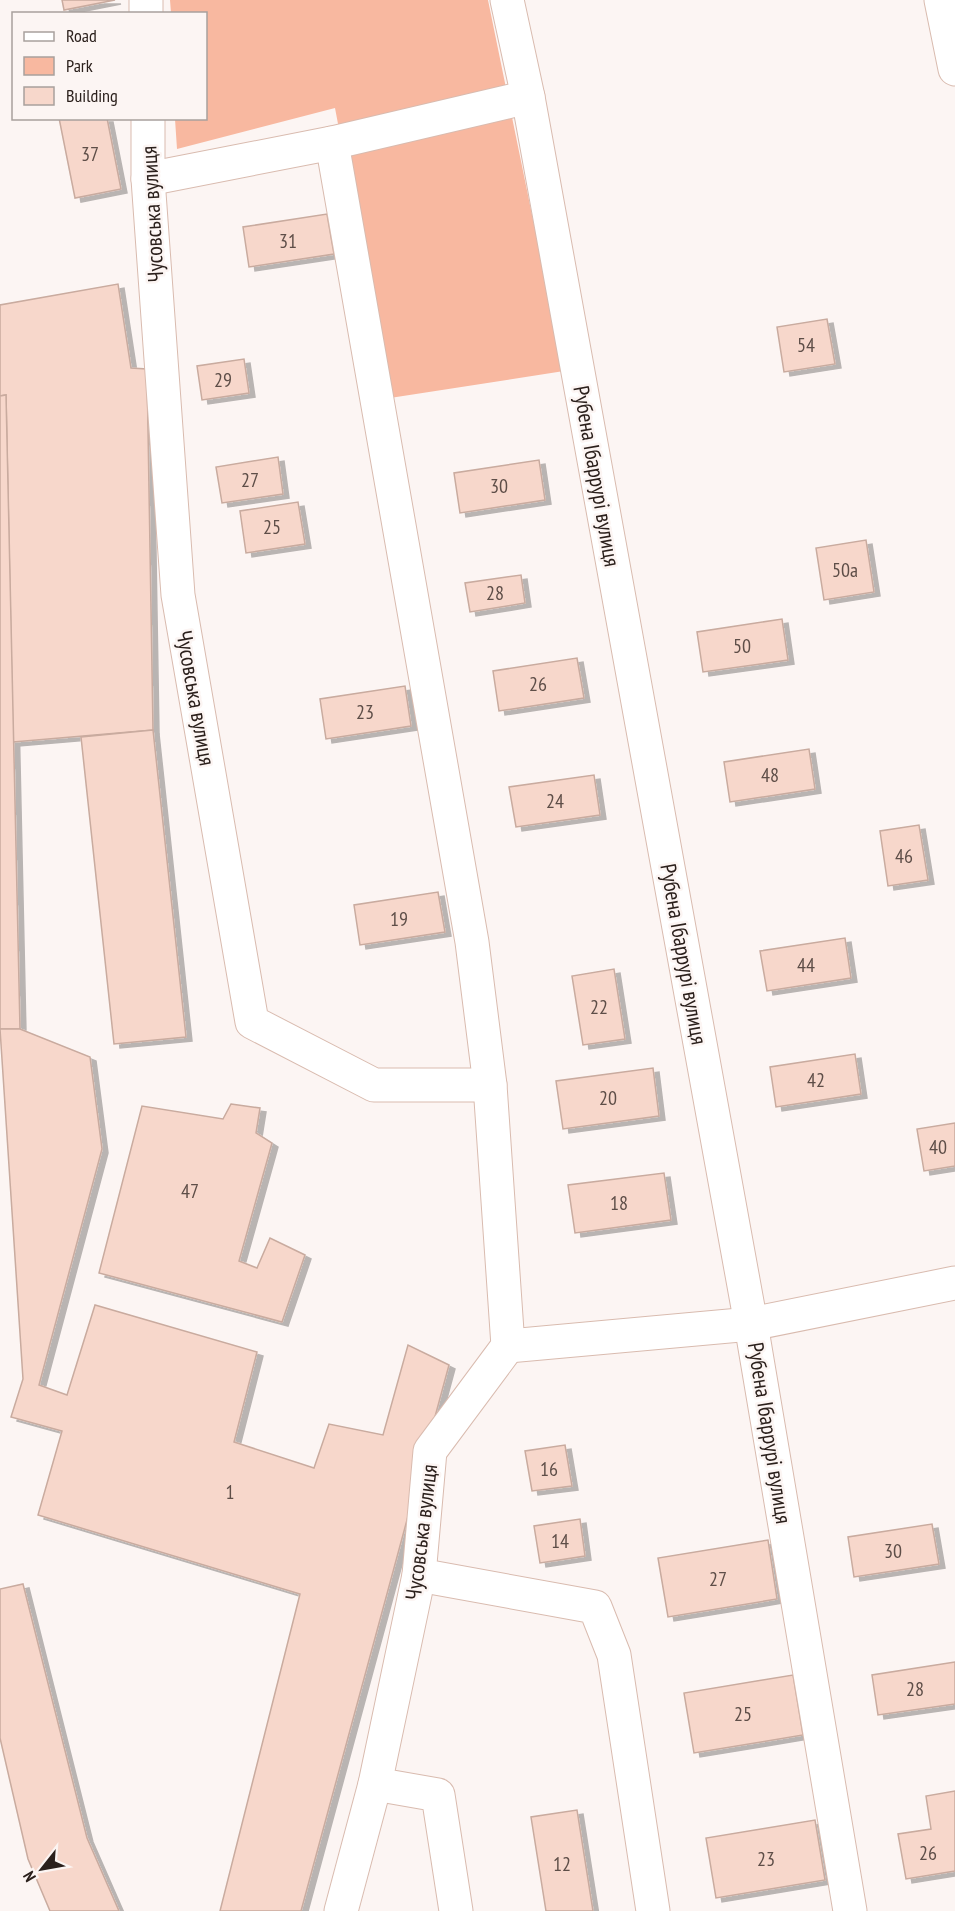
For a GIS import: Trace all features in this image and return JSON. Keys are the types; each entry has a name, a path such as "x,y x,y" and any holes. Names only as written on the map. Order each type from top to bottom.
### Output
{"street":[{"name":"Рубена Ібаррурі вулиця","path":"507,0 528,97 752,1324 850,1911"},
{"path":"941,0 955,69"},
{"path":"148,180 332,143 528,97"},
{"name":"Чусовська вулиця","path":"148,120 148,180 178,596 252,1022 374,1085 490,1085"},
{"path":"332,143 470,930 490,1085 508,1346 752,1324 955,1283"},
{"name":"Чусовська вулиця","path":"340,1911 375,1784 419,1575 430,1451 508,1346"},
{"path":"419,1575 596,1607 614,1655 653,1911"},
{"path":"375,1784 438,1795 456,1911"}],"green space":[{"path":"170,0 488,0 564,371 390,398 335,108 177,149 175,120 207,120 207,12 171,12"}],"building":[{"path":"62,0 115,0 64,10"},
{"path":"59,120 107,120 121,189 75,198"},
{"path":"327,214 334,254 249,267 243,227"},
{"path":"118,284 131,368 147,369 153,730 13,742 6,395 0,396 0,305"},
{"path":"827,319 835,364 784,372 777,327"},
{"path":"244,359 249,393 202,400 197,366"},
{"path":"6,395 20,1029 0,1029 0,396"},
{"path":"278,457 283,494 222,503 216,467"},
{"path":"539,460 545,500 460,513 454,473"},
{"path":"298,502 305,544 246,553 240,511"},
{"path":"866,540 874,592 824,600 816,548"},
{"path":"521,575 525,603 470,612 465,583"},
{"path":"782,619 788,660 703,672 697,632"},
{"path":"577,658 584,698 499,711 493,671"},
{"path":"405,686 411,726 326,739 320,699"},
{"path":"153,730 186,1037 114,1044 81,737"},
{"path":"809,749 815,789 730,802 724,762"},
{"path":"594,775 600,815 516,827 509,787"},
{"path":"919,825 928,880 888,886 880,831"},
{"path":"438,892 445,932 360,945 354,905"},
{"path":"845,938 851,978 767,991 760,951"},
{"path":"614,969 625,1039 583,1045 572,976"},
{"path":"0,1029 20,1029 90,1057 102,1149 39,1385 67,1395 95,1305 257,1352 234,1442 314,1468 329,1424 383,1435 408,1345 449,1365 301,1911 220,1911 300,1594 38,1515 62,1431 11,1417 23,1379"},
{"path":"855,1054 861,1094 776,1107 770,1067"},
{"path":"653,1068 659,1116 563,1129 556,1081"},
{"path":"231,1104 260,1108 256,1133 272,1143 239,1261 257,1268 270,1238 305,1255 282,1322 99,1273 142,1106 223,1119"},
{"path":"955,1123 955,1166 924,1171 917,1129"},
{"path":"664,1173 671,1220 575,1233 568,1185"},
{"path":"565,1445 572,1486 532,1491 525,1451"},
{"path":"580,1519 585,1556 540,1563 534,1526"},
{"path":"932,1524 939,1564 854,1577 848,1537"},
{"path":"768,1540 777,1599 668,1617 658,1558"},
{"path":"23,1584 87,1838 119,1911 50,1911 28,1859 0,1738 0,1589"},
{"path":"955,1662 955,1704 878,1715 872,1675"},
{"path":"793,1675 803,1735 694,1753 684,1693"},
{"path":"955,1791 955,1871 906,1879 898,1834 931,1829 926,1796"},
{"path":"577,1810 593,1911 546,1911 531,1817"},
{"path":"815,1820 825,1880 716,1898 706,1838"}]}
